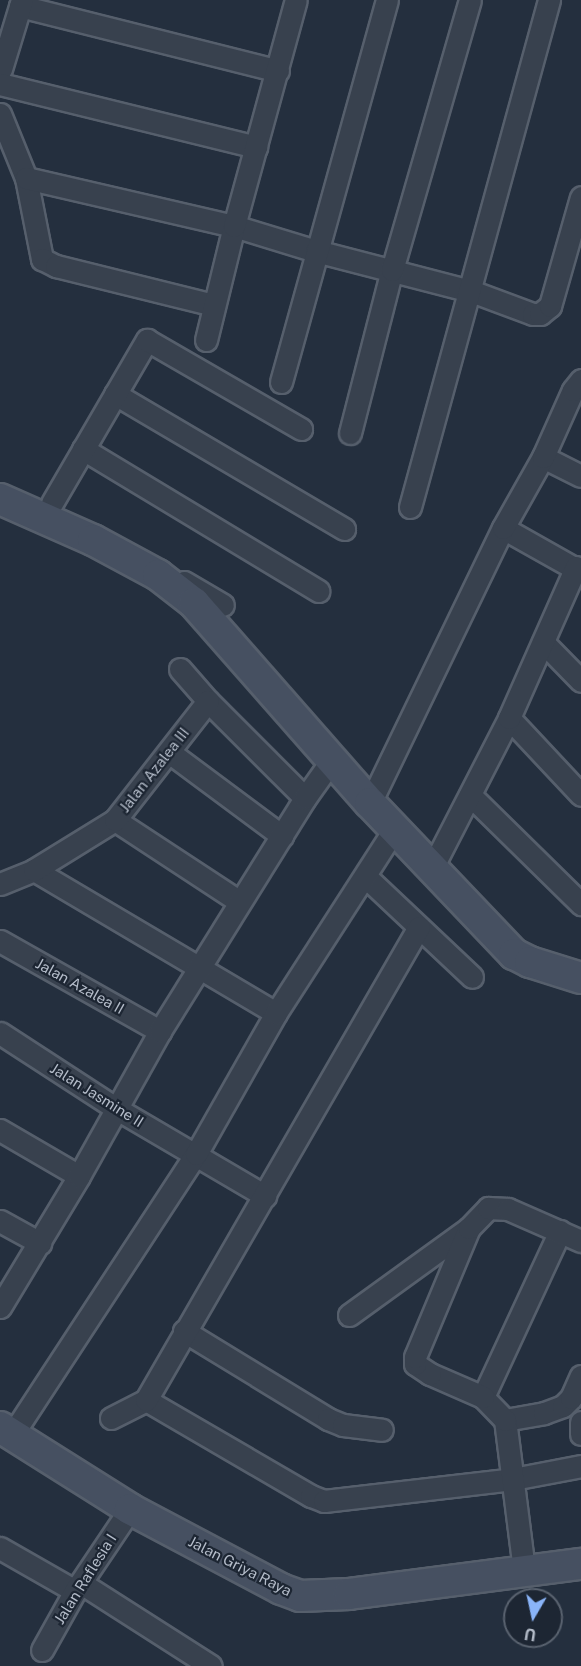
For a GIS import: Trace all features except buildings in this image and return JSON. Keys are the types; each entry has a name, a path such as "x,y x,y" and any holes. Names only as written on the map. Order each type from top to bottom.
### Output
{"street":[{"path":"206,340 234,226 296,0"},
{"path":"280,382 387,0"},
{"path":"350,433 393,270 470,0"},
{"path":"410,507 549,0"},
{"path":"256,147 0,74 21,3 278,70"},
{"path":"0,114 26,178 42,259 56,266 214,305"},
{"path":"26,178 234,226 316,251 471,291 540,314 550,306 572,267 581,197"},
{"path":"48,511 147,340 301,429"},
{"path":"370,803 503,528 578,388"},
{"path":"116,394 344,529"},
{"path":"83,449 318,591"},
{"path":"543,456 581,476"},
{"path":"0,499 48,511 93,540 158,575 210,611 370,803 514,954 530,962 581,978"},
{"path":"432,868 509,718 579,569 503,528"},
{"path":"543,642 581,681"},
{"path":"180,669 208,701 305,798"},
{"name":"Jalan Azalea III","path":"0,884 34,870 115,820 208,701"},
{"path":"509,718 581,795"},
{"path":"169,752 282,836"},
{"path":"0,1307 40,1244 160,1031 305,798 332,760"},
{"path":"470,795 581,904"},
{"path":"115,820 240,902"},
{"path":"6,1431 196,1154 276,1013 395,828"},
{"path":"34,870 276,1013"},
{"path":"365,876 471,977"},
{"path":"111,1418 146,1400 419,927"},
{"name":"Jalan Azalea II","path":"0,941 160,1031"},
{"name":"Jalan Jasmine II","path":"0,1033 117,1109 265,1196"},
{"path":"0,1130 79,1176"},
{"path":"349,1315 469,1228 488,1208 508,1209 581,1241"},
{"path":"0,1221 40,1244"},
{"path":"469,1228 417,1347 414,1362 430,1374 483,1397 505,1420 524,1570"},
{"path":"483,1397 560,1231"},
{"path":"184,1331 328,1419 343,1425 382,1430"},
{"path":"505,1420 543,1413 563,1406 571,1398 581,1376"},
{"path":"146,1400 320,1501 513,1479 581,1466"},
{"path":"581,1422 581,1434"},
{"name":"Jalan Griya Raya","path":"6,1431 130,1509 280,1589 300,1596 349,1594 581,1564"},
{"name":"Jalan Raflesia I","path":"42,1650 78,1587 130,1509"},
{"path":"0,1548 78,1587 211,1666"}]}
